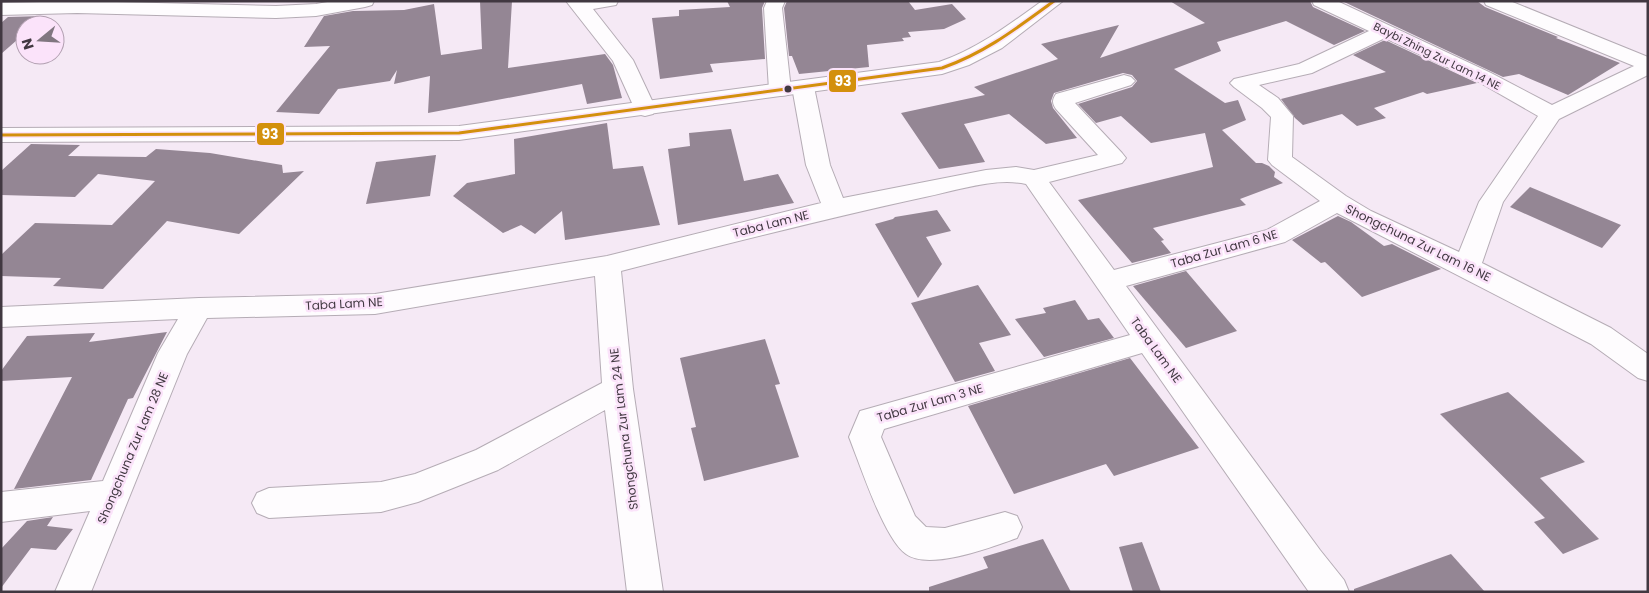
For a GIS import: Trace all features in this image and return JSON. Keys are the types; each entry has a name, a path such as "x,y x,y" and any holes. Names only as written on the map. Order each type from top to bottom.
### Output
{"street":[{"path":"1,9 90,4 276,12 316,10 365,1"},
{"path":"577,3 609,1"},
{"path":"776,1 773,8 780,90"},
{"path":"1,135 459,133 942,68 962,61 996,44 1054,1"},
{"name":"Baybi Zhing Zur Lam 14 NE","path":"1321,1 1484,77 1551,114"},
{"path":"1492,1 1648,66"},
{"path":"577,3 623,60 645,109"},
{"name":"Shongchuna Zur Lam 16 NE","path":"1385,31 1305,69 1241,83 1270,103 1282,116 1280,160 1336,202 1362,217 1467,267 1601,336 1648,370"},
{"path":"1467,267 1491,202 1551,114 1648,66"},
{"path":"1034,178 1114,158 1064,104 1064,98 1124,81"},
{"path":"803,86 818,165 835,208"},
{"name":"Taba Lam NE","path":"1,317 199,308 375,304 607,265 835,208 986,177 1016,174 1034,178 1106,282 1150,340 1307,562 1331,592"},
{"name":"Taba Zur Lam 6 NE","path":"1106,282 1276,236 1336,202"},
{"name":"Shongchuna Zur Lam 24 NE","path":"607,265 618,389 645,592"},
{"name":"Shongchuna Zur Lam 28 NE","path":"73,592 173,353 199,308"},
{"name":"Taba Zur Lam 3 NE","path":"1005,527 945,544 918,543 902,526 865,437 871,420 1150,340"},
{"path":"269,503 381,496 418,488 487,460 618,389"},
{"path":"1,507 114,494"}],"building":[{"path":"480,1 512,1 508,68 605,54 613,65 622,98 587,104 582,84 428,113 430,76 394,84 397,70 390,81 338,89 319,114 276,112 330,46 304,47 324,16 353,11 404,10 434,4 441,55 482,49"},
{"path":"727,1 765,1 762,8 765,59 710,64 713,72 660,79 652,18 679,16 679,10 730,7"},
{"path":"787,1 908,1 915,10 952,4 966,19 944,29 908,32 911,37 902,38 904,41 867,45 869,67 799,74 792,56 789,56 784,8"},
{"path":"1170,1 1310,1 1313,7 1365,31 1334,45 1286,21 1217,42 1221,51 1174,69 1225,103 1238,100 1246,120 1222,130 1256,163 1269,166 1275,172 1274,177 1283,183 1240,199 1246,205 1153,228 1164,240 1161,241 1171,253 1132,263 1078,200 1213,167 1205,133 1151,143 1121,116 1096,123 1078,104 1132,87 1137,81 1132,75 1123,73 1054,93 1051,101 1053,108 1077,138 1046,144 1009,114 964,124 985,162 939,169 901,113 985,95 974,87 1058,59 1041,44 1119,25 1100,58 1205,23"},
{"path":"1342,1 1477,1 1485,7 1558,37 1556,38 1620,63 1568,95 1519,74 1503,77"},
{"path":"8,17 15,17 15,42 1,54 1,23"},
{"path":"1385,40 1477,83 1427,94 1423,92 1374,108 1386,118 1357,126 1342,114 1303,125 1295,118 1281,99 1386,72 1353,55"},
{"path":"607,123 613,169 643,166 660,225 565,240 562,211 535,234 521,225 503,233 453,196 467,183 515,174 514,139"},
{"path":"731,129 744,181 778,174 794,203 678,225 668,149 690,146 689,133"},
{"path":"31,144 80,145 68,156 146,157 156,149 210,153 282,165 283,173 304,171 239,234 167,221 103,289 53,286 61,278 1,276 1,255 35,223 112,225 155,181 98,174 75,197 1,195 1,171"},
{"path":"436,155 430,196 366,204 376,162"},
{"path":"1530,187 1621,225 1602,248 1510,207"},
{"path":"937,210 951,231 926,237 942,264 918,298 875,224 895,217"},
{"path":"1338,216 1351,222 1384,246 1392,244 1441,269 1362,297 1325,262 1321,263 1292,240"},
{"path":"1186,271 1237,331 1186,348 1133,286"},
{"path":"978,285 1011,335 979,343 995,371 955,382 911,303"},
{"path":"1075,300 1088,320 1099,318 1114,338 1044,357 1015,319 1046,313 1043,308"},
{"path":"167,332 133,398 128,399 91,480 14,489 72,377 1,381 1,371 27,336 95,333 89,342"},
{"path":"765,339 780,384 775,385 799,457 704,481 691,428 696,427 680,358"},
{"path":"1130,358 1199,448 1114,476 1106,464 1014,494 968,406"},
{"path":"1508,392 1585,462 1540,478 1599,539 1563,554 1534,522 1545,518 1440,414"},
{"path":"53,517 47,526 73,529 56,550 31,548 1,588 1,549 27,521"},
{"path":"1043,539 1071,592 929,592 929,587 988,568 983,557"},
{"path":"1142,542 1161,592 1133,592 1119,547"},
{"path":"1451,554 1485,592 1354,592 1354,589"}],"transit line":[{"name":"93","path":"1,135 459,133 942,68 962,61 995,44 1054,1"}]}
